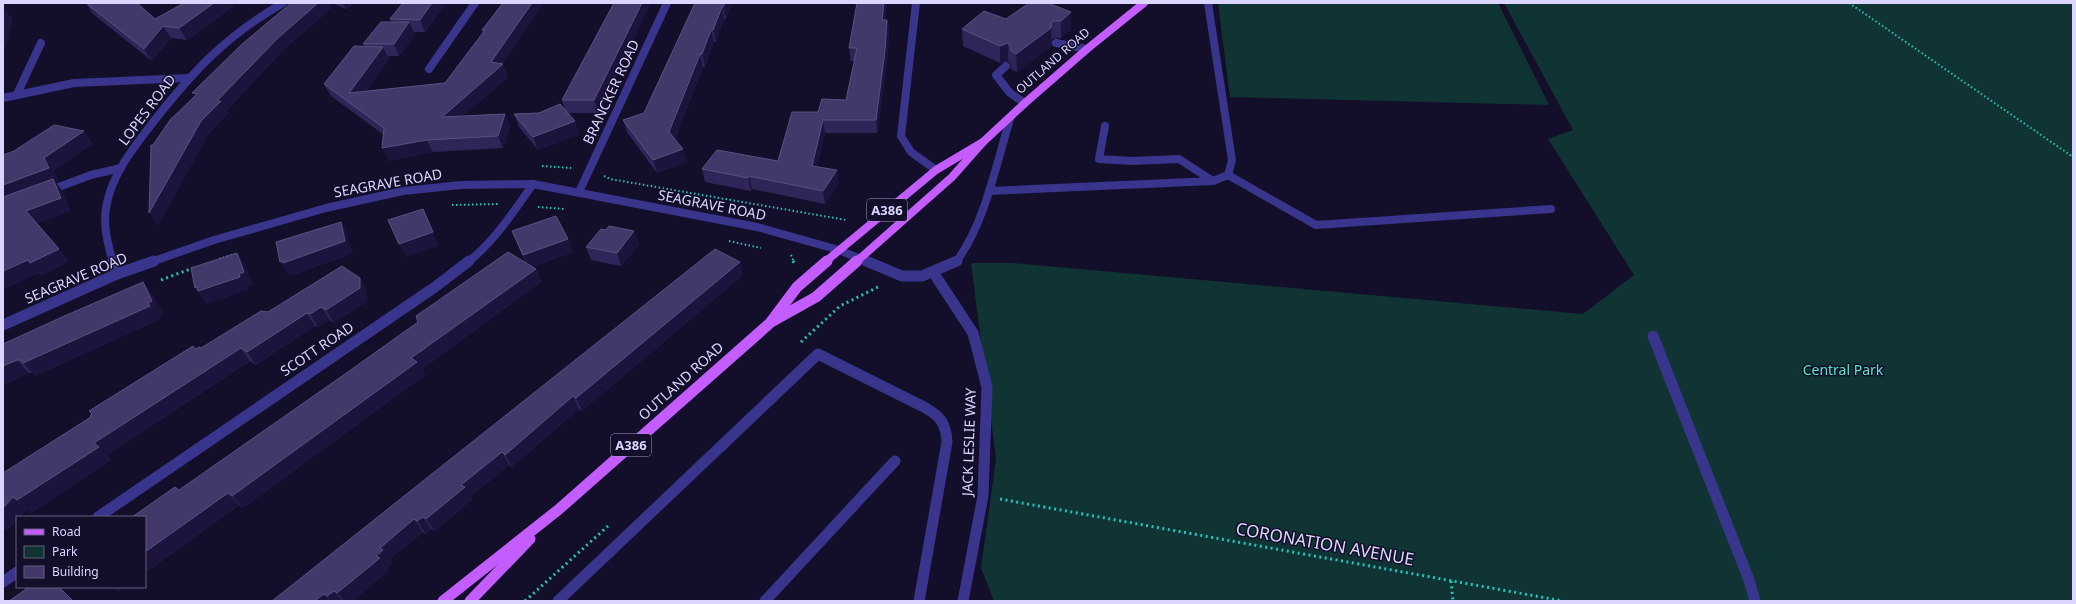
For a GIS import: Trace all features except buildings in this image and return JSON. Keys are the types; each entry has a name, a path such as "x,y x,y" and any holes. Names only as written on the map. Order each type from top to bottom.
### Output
{"main road":[{"name":"OUTLAND ROAD","path":"770,323 816,297 952,177 983,142 1010,119 1025,103 1087,49 1144,3"},
{"name":"OUTLAND ROAD","path":"443,601 558,510 770,323 797,287 839,250 936,170 983,142"},
{"name":"OUTLAND ROAD","path":"470,601 558,510"}],"street":[{"name":"LOPES ROAD","path":"116,274 105,227 108,200 121,168 139,139 188,78 229,40 261,15 284,3"},
{"path":"429,69 475,3"},
{"name":"BRANCKER ROAD","path":"580,192 667,3"},
{"path":"916,3 901,136 911,152 936,170"},
{"path":"1208,3 1232,160 1228,175"},
{"path":"1056,42 1087,49"},
{"path":"17,94 41,43"},
{"path":"1006,66 996,75 1010,94 1025,103"},
{"path":"3,98 74,83 188,78"},
{"name":"SEAGRAVE ROAD","path":"3,325 116,274 214,240 326,208 403,191 461,185 532,184 580,192 757,227 839,250 902,276 922,276 955,263 968,247 989,191 1010,119"},
{"path":"1105,126 1099,159 1131,161 1179,159 1213,181"},
{"path":"40,194 91,175 121,168"},
{"path":"989,191 1213,181 1228,175"},
{"path":"1228,175 1316,225 1551,209"},
{"name":"SCOTT ROAD","path":"99,516 434,287 477,255 518,205 532,184"},
{"name":"JACK LESLIE WAY","path":"934,272 973,333 987,386 983,496 963,601"},
{"path":"1653,336 1749,580 1755,601"},
{"path":"558,601 818,354 924,407 940,416 946,425 947,442 919,601"},
{"path":"765,601 803,557 852,508 895,461"},
{"path":"3,582 16,573"}],"path":[{"path":"1849,3 2073,157"},
{"path":"451,205 518,205 571,211"},
{"path":"806,214 846,221 851,217"},
{"path":"726,240 762,248"},
{"path":"215,260 236,253"},
{"path":"784,253 791,254 795,266"},
{"path":"159,280 194,268"},
{"path":"808,335 840,306 876,287 884,287"},
{"name":"CORONATION AVENUE","path":"983,496 1563,601"},
{"path":"1451,581 1453,601"}],"green space":[{"path":"1218,3 1498,3 1549,105 1230,97"},
{"name":"Central Park","path":"1504,3 2073,3 2073,601 994,601 981,568 996,459 971,263 1013,263 1583,314 1634,275 1548,139 1573,130"}]}
